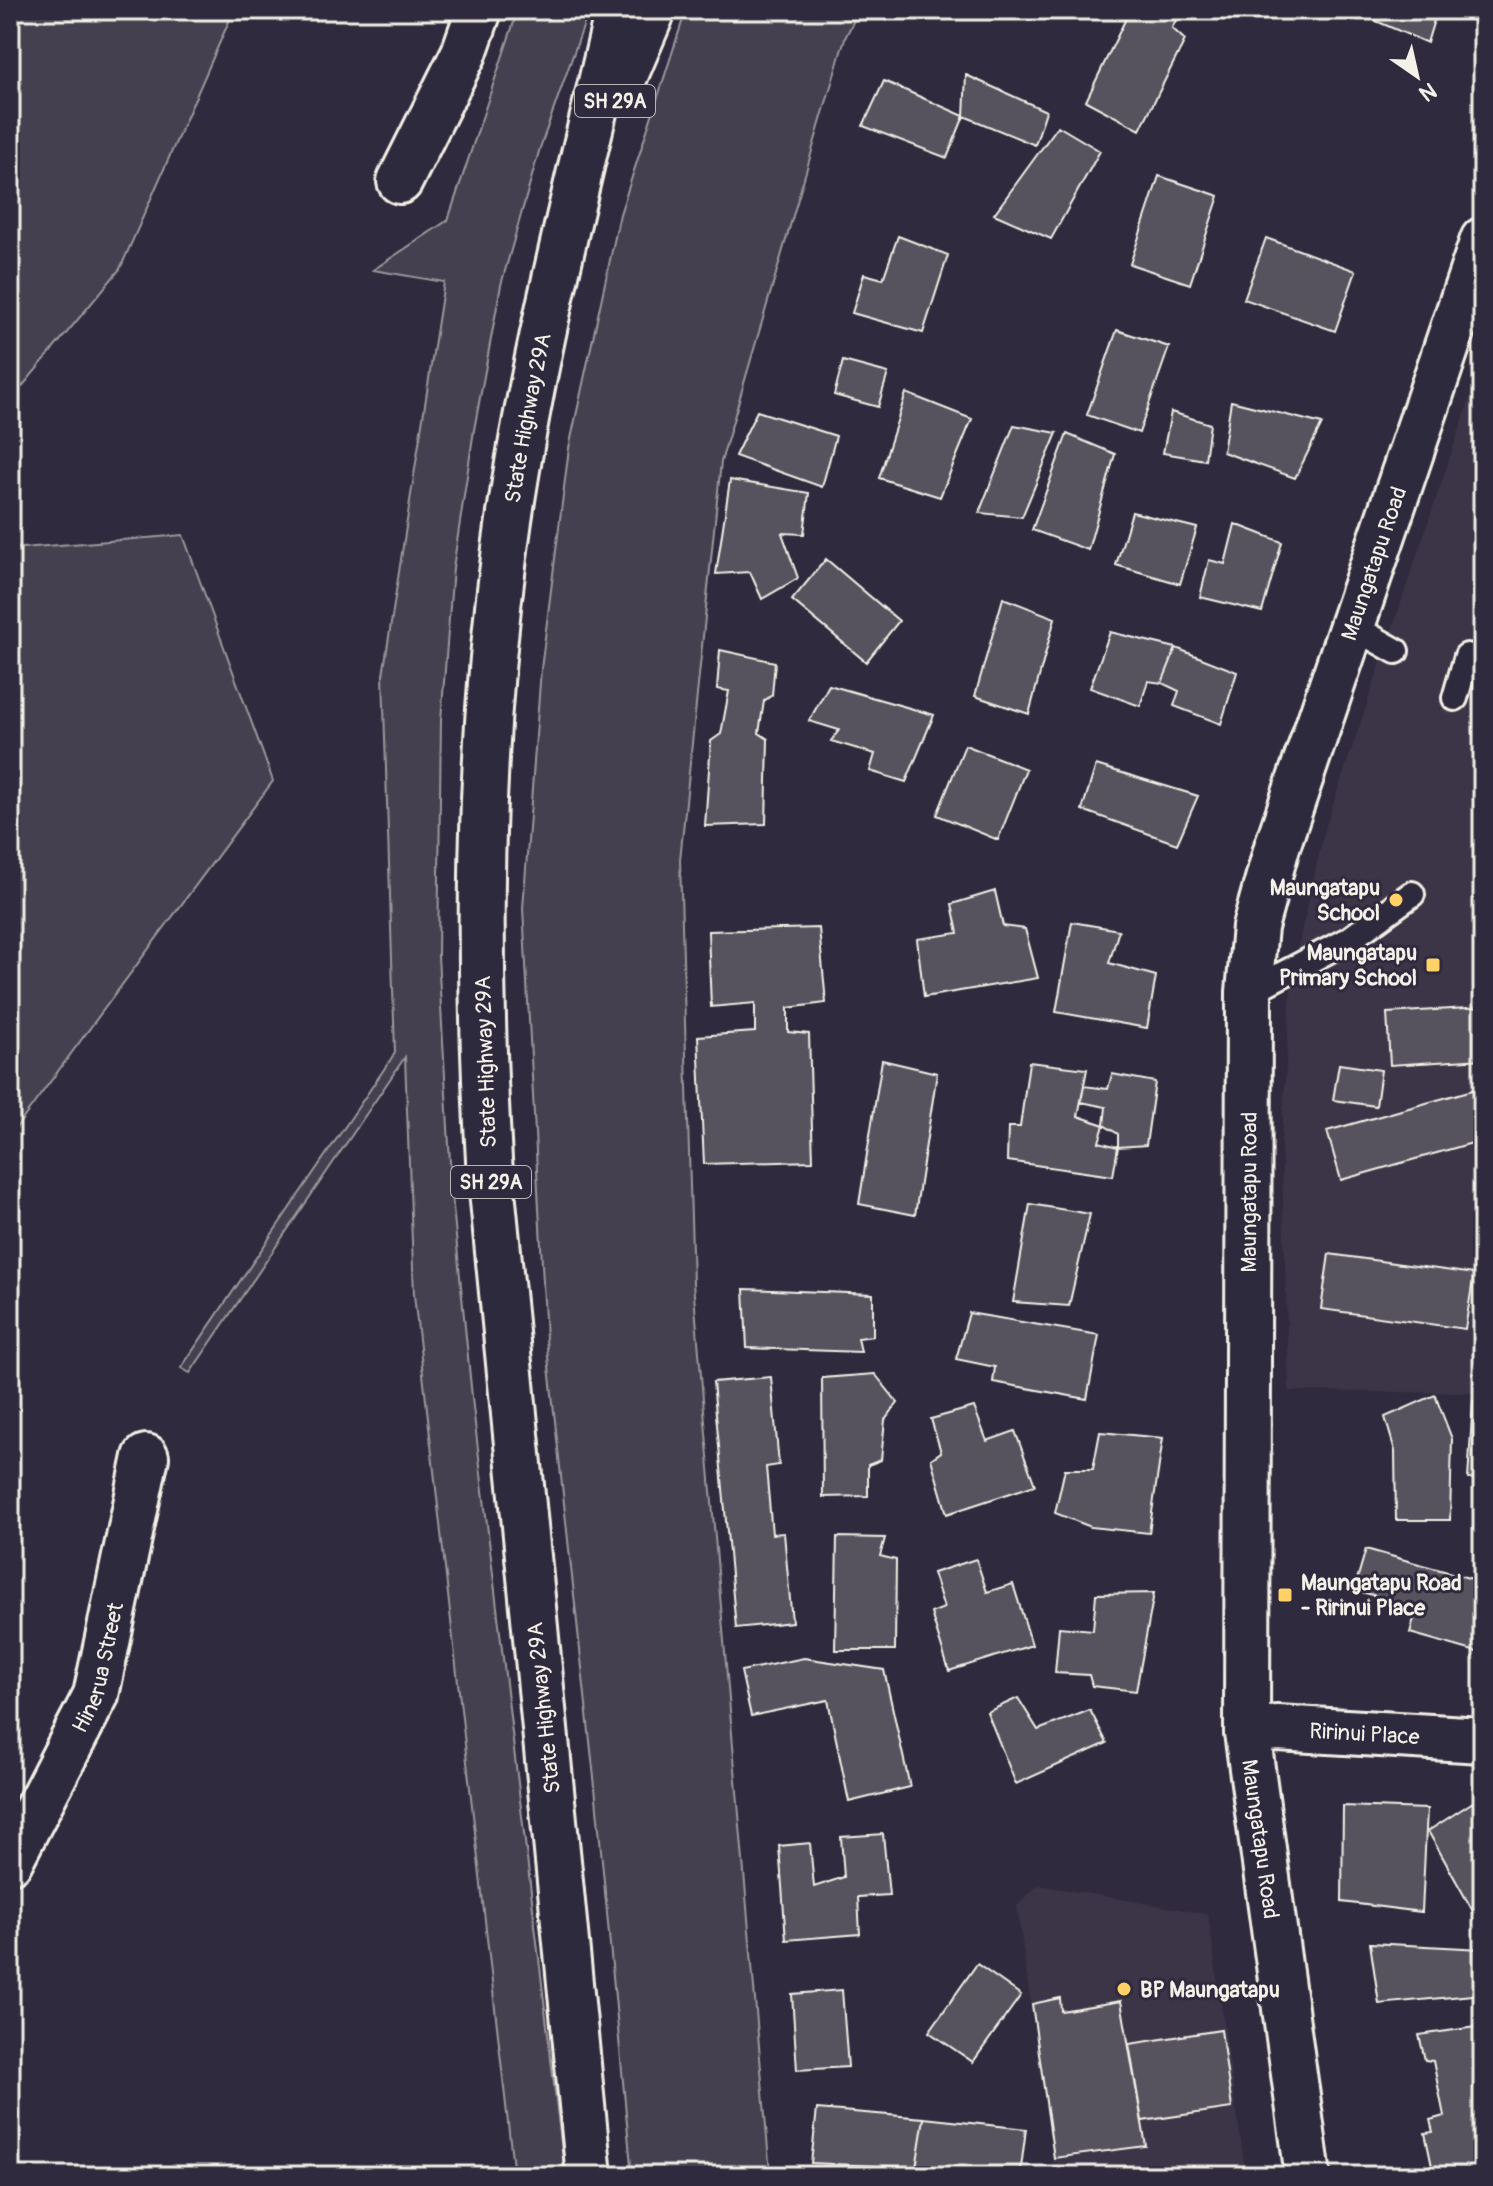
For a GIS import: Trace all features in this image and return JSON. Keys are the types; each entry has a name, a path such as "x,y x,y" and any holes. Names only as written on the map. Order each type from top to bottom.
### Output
{"main road":[{"path":"400,181 464,53 479,10"},
{"name":"State Highway 29A","path":"589,2176 489,1160 481,1030 480,870 486,734 505,549 531,394 618,10"},
{"name":"State Highway 29A","path":"576,192 653,10"},
{"name":"Maungatapu Road","path":"1308,2176 1247,1732 1249,992 1255,927 1277,847 1483,240"},
{"name":"Hinerua Street","path":"10,1861 96,1695 146,1457"},
{"name":"Ririnui Place","path":"1247,1732 1277,1728 1483,1740"}],"lane":[{"path":"1350,625 1396,651"},
{"path":"1455,698 1467,656 1483,663"},
{"path":"1249,992 1300,968 1350,939 1412,894"}],"shaded area":[{"path":"10,10 234,10 120,269 10,401"},
{"path":"518,10 589,10 540,148 501,285 474,430 453,568 441,720 438,956 452,1196 473,1407 565,2176 514,2176 414,1295 405,1057 190,1373 181,1368 395,1053 383,675 444,282 373,270 448,220"},
{"path":"686,10 859,10 845,38 721,462 680,860 693,1283 770,2173 762,2172 762,2176 632,2176 595,1787 546,1339 523,908 541,669 569,448 620,214"},
{"name":"Maungatapu School","path":"1483,359 1483,1393 1289,1391 1281,1143 1292,973 1325,828"},
{"path":"183,535 273,781 10,1136 10,549"},
{"name":"BP Maungatapu","path":"1038,1885 1208,1914 1246,2176 1055,2176 1017,1906"}],"building":[{"path":"1130,10 1181,10 1172,28 1185,40 1140,130 1086,101"},
{"path":"1381,10 1437,10 1427,43 1376,21"},
{"path":"966,75 1046,111 1035,145 964,116"},
{"path":"884,81 964,116 947,158 863,126"},
{"path":"1058,126 1100,151 1051,239 994,214"},
{"path":"1159,176 1219,196 1190,284 1130,264"},
{"path":"898,236 948,255 923,333 852,313 864,274 883,279"},
{"path":"1266,238 1356,271 1335,331 1244,299"},
{"path":"1117,330 1169,347 1139,433 1087,415"},
{"path":"843,361 888,373 878,407 834,395"},
{"path":"906,393 972,419 940,497 879,478"},
{"path":"1231,401 1322,424 1295,478 1223,452"},
{"path":"757,411 836,436 822,487 735,456"},
{"path":"1171,412 1210,424 1205,460 1163,453"},
{"path":"1014,425 1057,433 1022,517 979,513"},
{"path":"1067,434 1115,454 1088,550 1032,530"},
{"path":"1483,449 1483,484 1472,480"},
{"path":"730,480 809,493 804,534 782,533 798,578 762,599 750,572 716,574"},
{"path":"1132,512 1197,528 1180,584 1116,565"},
{"path":"1235,524 1282,542 1262,612 1200,597 1209,560 1225,564"},
{"path":"826,559 899,621 866,662 792,600"},
{"path":"1003,598 1055,618 1029,714 975,696"},
{"path":"1110,632 1176,648 1162,683 1148,681 1140,706 1090,688"},
{"path":"1176,648 1237,672 1221,724 1174,706 1179,691 1162,683"},
{"path":"720,650 775,662 772,695 764,701 759,733 768,739 766,824 705,826 711,741 721,734 729,691 717,689"},
{"path":"829,685 934,715 906,782 870,771 875,754 831,741 839,730 809,721"},
{"path":"965,745 1026,769 998,840 937,815"},
{"path":"1096,765 1198,796 1177,844 1082,810"},
{"path":"995,891 1003,926 1025,929 1038,978 924,997 917,939 958,933 952,904"},
{"path":"1072,922 1119,930 1109,963 1156,976 1147,1028 1056,1012"},
{"path":"819,928 826,1003 788,1008 788,1032 809,1034 813,1161 704,1164 698,1036 755,1032 755,1003 711,1007 708,931"},
{"path":"1483,1007 1483,1059 1390,1065 1387,1013"},
{"path":"882,1060 937,1073 915,1215 859,1204"},
{"path":"1029,1062 1087,1069 1078,1116 1104,1125 1099,1142 1118,1147 1113,1176 1007,1161 1008,1127 1020,1127"},
{"path":"1339,1064 1381,1070 1376,1106 1333,1100"},
{"path":"1112,1074 1155,1082 1146,1145 1118,1147 1118,1134 1104,1125 1106,1107 1081,1102 1084,1086 1108,1089"},
{"path":"1483,1087 1483,1140 1341,1180 1327,1131"},
{"path":"1030,1204 1090,1214 1069,1306 1013,1302"},
{"path":"1329,1254 1474,1274 1465,1329 1321,1309"},
{"path":"744,1289 873,1294 873,1336 858,1338 861,1352 747,1348"},
{"path":"969,1313 1099,1335 1087,1399 993,1382 995,1367 956,1359"},
{"path":"875,1374 898,1403 885,1420 881,1460 868,1465 868,1496 823,1497 822,1378"},
{"path":"771,1377 779,1465 766,1467 772,1534 784,1533 792,1622 736,1628 713,1382"},
{"path":"1435,1395 1452,1439 1450,1520 1396,1520 1395,1451 1385,1417"},
{"path":"1473,1401 1483,1401 1483,1478 1468,1479"},
{"path":"974,1407 987,1441 1015,1431 1035,1485 947,1514 931,1459 941,1452 931,1419"},
{"path":"1100,1432 1163,1438 1149,1533 1091,1527 1055,1513 1065,1469 1093,1469"},
{"path":"837,1537 885,1538 880,1556 896,1560 895,1650 835,1650"},
{"path":"1366,1549 1483,1582 1480,1653 1410,1633 1417,1607 1354,1590"},
{"path":"976,1559 987,1592 1013,1584 1032,1645 949,1671 931,1613 944,1608 933,1573"},
{"path":"1154,1593 1136,1691 1092,1686 1089,1675 1055,1673 1059,1627 1093,1630 1096,1594"},
{"path":"804,1658 884,1670 910,1787 849,1802 828,1700 751,1716 741,1671"},
{"path":"1018,1698 1038,1730 1090,1710 1107,1743 1016,1784 987,1712"},
{"path":"1473,1802 1483,1817 1483,1909 1474,1913 1428,1831"},
{"path":"1343,1806 1427,1809 1422,1912 1342,1902"},
{"path":"883,1834 889,1895 858,1897 860,1934 786,1940 779,1846 810,1843 814,1887 844,1877 841,1837"},
{"path":"1370,1943 1482,1949 1483,1994 1379,2004"},
{"path":"977,1964 1021,1995 973,2062 929,2032"},
{"path":"842,1990 848,2067 797,2070 792,1994"},
{"path":"1060,1998 1061,2011 1121,2001 1146,2146 1054,2158 1032,2004"},
{"path":"1483,2026 1483,2176 1434,2176 1425,2133 1433,2132 1430,2120 1444,2116 1433,2061 1425,2060 1419,2035"},
{"path":"1221,2030 1232,2108 1142,2121 1129,2044"},
{"path":"817,2109 924,2118 916,2168 811,2163"},
{"path":"924,2118 1026,2129 1020,2176 916,2168"}],"place":[{"name":"Maungatapu School","path":"1396,900"},
{"name":"Maungatapu Primary School","path":"1433,965"},
{"name":"Maungatapu Road - Ririnui Place","path":"1285,1595"},
{"name":"BP Maungatapu","path":"1124,1989"}]}
